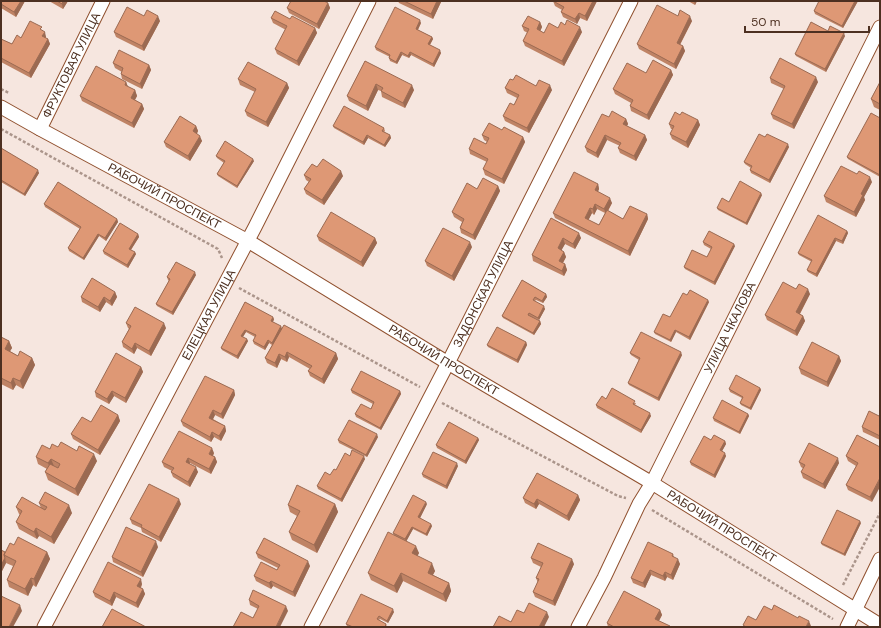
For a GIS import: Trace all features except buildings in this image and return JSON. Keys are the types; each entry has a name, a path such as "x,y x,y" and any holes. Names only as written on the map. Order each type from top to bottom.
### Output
{"street":[{"name":"ФРУКТОВАЯ УЛИЦА","path":"40,129 103,1"},
{"name":"ЕЛЕЦКАЯ УЛИЦА","path":"44,627 248,241 369,1"},
{"name":"ЗАДОНСКАЯ УЛИЦА","path":"311,627 448,363 630,1"},
{"name":"УЛИЦА ЧКАЛОВА","path":"578,627 604,578 639,504 652,484 880,27"},
{"name":"РАБОЧИЙ ПРОСПЕКТ","path":"1,107 248,241 448,363 652,484 880,625"},
{"path":"847,627 880,559"}],"path":[{"path":"1,129 218,249 235,286 425,390 439,401 612,492 649,508 833,619"},
{"path":"837,598 880,512"}]}
